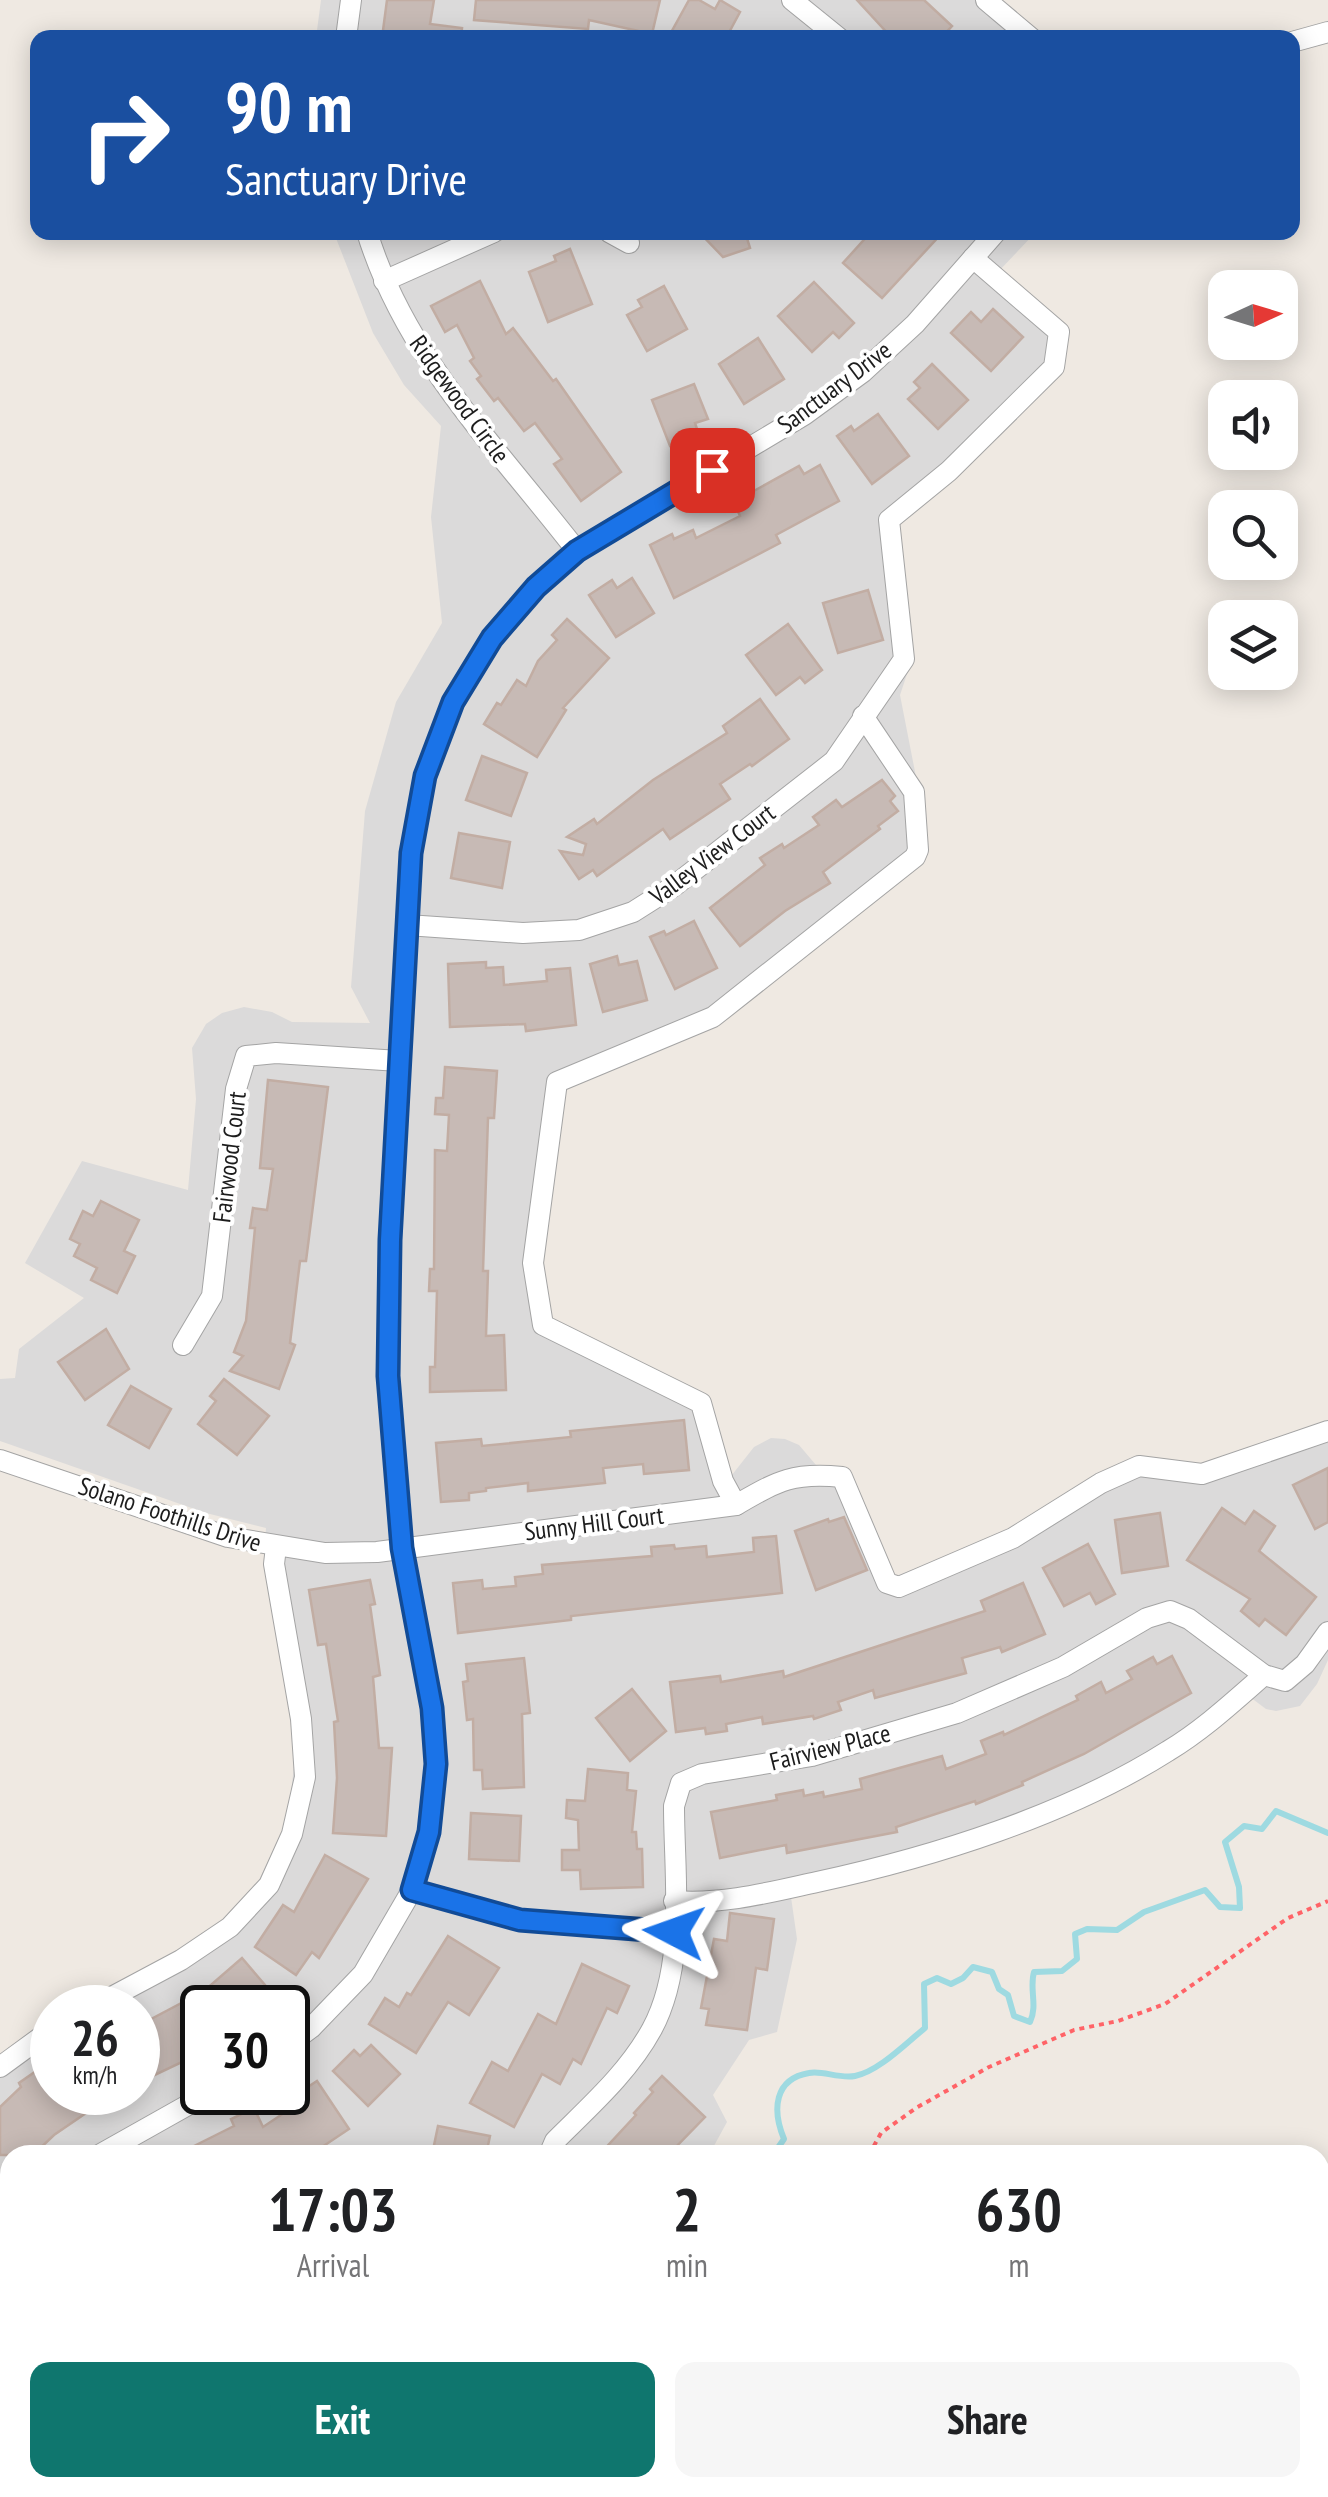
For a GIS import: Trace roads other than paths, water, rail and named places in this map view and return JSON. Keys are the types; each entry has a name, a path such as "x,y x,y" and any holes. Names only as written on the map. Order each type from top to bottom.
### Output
{"street":[{"path":"347,30 351,0"},
{"path":"792,0 829,30"},
{"path":"986,0 1022,30"},
{"path":"1300,40 1328,32"},
{"name":"Ridgewood Circle","path":"370,240 384,281 415,341 577,551"},
{"path":"384,281 476,240"},
{"path":"624,240 629,243"},
{"name":"Sanctuary Drive","path":"310,2029 362,1974 412,1890 429,1832 436,1764 432,1708 402,1548 388,1376 390,1240 411,853 425,776 453,702 492,638 536,587 577,551 804,415 863,372 915,324 989,240"},
{"name":"Valley View Court","path":"407,924 523,933 579,930 634,912 674,886 834,760 904,659 889,520 950,471 1054,366 1059,332 973,258"},
{"path":"736,1505 723,1482 700,1402 542,1324 534,1263 557,1082 713,1017 916,857 914,792 862,716"},
{"name":"Fairwood Court","path":"183,1345 212,1296 236,1089 246,1056 276,1053 400,1061"},
{"name":"Sunny Hill Court","path":"402,1548 736,1505 779,1480 820,1475 842,1478 886,1583 899,1587 1013,1538 1101,1483 1139,1466 1202,1474 1328,1431"},
{"name":"Solano Foothills Drive","path":"0,1460 228,1537 325,1552 402,1548"},
{"path":"134,1985 182,1960 230,1927 268,1884 292,1834 305,1777 301,1719 274,1564 276,1547"},
{"name":"Fairview Place","path":"553,2145 622,2074 652,2028 668,1984 674,1932 674,1806 680,1783 702,1774 812,1756 957,1713 1063,1666 1147,1618 1170,1612 1189,1619 1264,1675"},
{"path":"674,1901 696,1903 782,1889 898,1862 978,1838 1107,1784 1168,1752 1264,1675 1285,1680 1304,1664 1328,1632"},
{"path":"412,1890 520,1920 674,1932"},
{"path":"0,2066 30,2045"},
{"path":"117,2145 180,2109"}],"waterway":[{"path":"780,2145 784,2139 777,2107 789,2082 814,2072 855,2076 882,2063 925,2028 924,1984 937,1978 951,1984 973,1967 992,1972 999,1989 1008,1995 1014,2016 1030,2022 1034,1972 1062,1971 1077,1959 1075,1934 1087,1929 1117,1930 1144,1912 1205,1890 1220,1907 1240,1908 1239,1887 1225,1842 1244,1826 1262,1829 1276,1811 1328,1833"}]}
